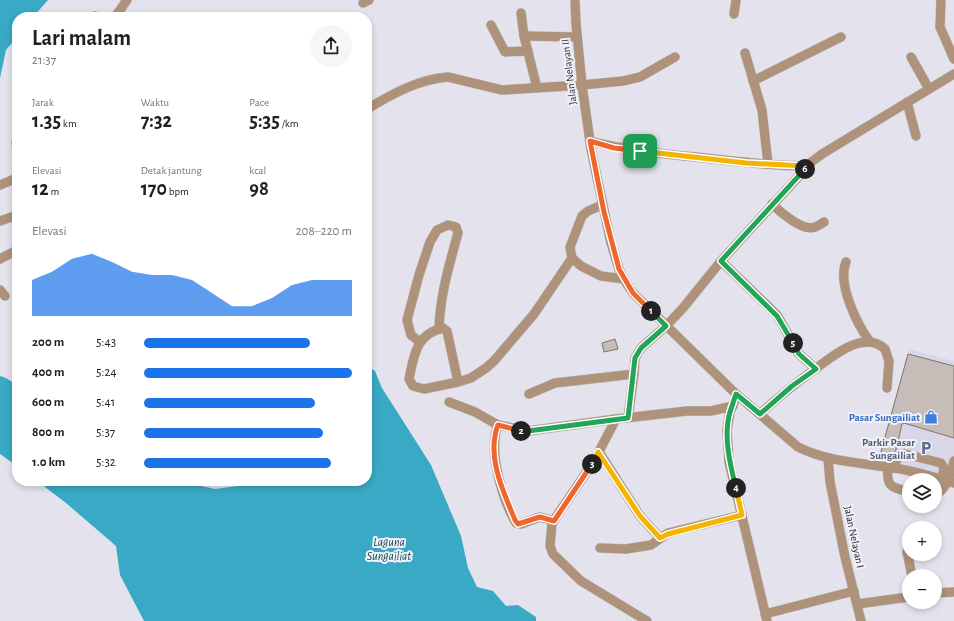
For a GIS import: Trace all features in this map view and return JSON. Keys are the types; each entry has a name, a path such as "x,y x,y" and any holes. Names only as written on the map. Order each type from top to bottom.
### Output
{"street":[{"path":"119,12 127,0"},
{"name":"Jalan Nelayan II","path":"575,0 582,85 602,205 613,249 624,279 633,293 736,394 798,447 828,458 891,467 948,481"},
{"path":"734,14 736,0"},
{"path":"941,0 940,27 954,59"},
{"path":"521,13 524,36 537,88"},
{"path":"491,25 499,44 505,52 528,51"},
{"path":"524,36 577,37"},
{"path":"753,81 841,37"},
{"path":"745,53 762,110 768,164"},
{"path":"911,57 928,89"},
{"path":"372,106 419,82 441,78 448,77 498,90 582,85 623,81 640,77 675,58"},
{"path":"628,418 635,358 641,348 666,326 721,261 804,170 822,154 954,74"},
{"path":"907,102 916,136"},
{"path":"591,145 786,166 804,170"},
{"path":"767,151 786,166"},
{"path":"0,185 12,180"},
{"path":"772,204 789,218 804,226 815,227 824,222"},
{"path":"602,205 588,211 582,216 570,247 572,258 581,266 601,276 624,279"},
{"path":"0,220 12,216"},
{"path":"420,342 410,335 406,320 430,242 437,230 451,225 456,227 458,233 444,283 440,304 438,329"},
{"path":"0,259 12,253"},
{"path":"458,382 448,333 445,329 438,329 430,332 420,342 410,376 411,383 415,387 424,388 458,382 471,378 494,361 534,314 572,258"},
{"path":"721,261 777,316 799,354 816,369"},
{"path":"846,262 843,267 843,275 851,309 861,330 870,342 886,349 889,361 887,388"},
{"path":"760,414 792,386 816,369 832,355 845,348 870,342"},
{"path":"529,394 555,383 634,374"},
{"path":"736,394 730,412 727,430 729,457 766,617 854,591"},
{"path":"449,402 475,412 498,425 528,431 688,411 711,411 733,406"},
{"path":"616,419 598,452 552,526 550,542 551,550 581,581 647,621"},
{"path":"498,425 494,452 496,470 516,523 521,524 540,517 552,526"},
{"path":"598,452 647,525 660,538"},
{"path":"902,490 890,485 887,478 891,467 899,455 905,454 941,463 948,481"},
{"name":"Jalan Nelayan I","path":"828,458 828,472 845,556 861,621"},
{"path":"942,490 948,481 954,462"},
{"path":"600,548 626,549 651,545 668,534 742,515"},
{"path":"942,593 954,592"},
{"path":"857,604 902,598"}],"shaded area":[{"name":"Pasar Sungailiat","path":"909,349 954,361 954,483 942,480 942,473 908,473 876,466"}],"water":[{"path":"0,0 48,0 37,12 12,12 12,43 6,50 0,78"},
{"name":"Laguna Sungailiat","path":"372,369 375,371 382,388 431,465 461,536 468,568 477,587 493,591 506,606 518,605 536,617 536,621 144,621 120,575 116,546 66,503 44,486 201,486 215,489 238,486 372,486"},
{"path":"0,376 12,382 12,462 0,454"}],"building":[{"path":"615,339 618,349 604,352 602,343"},
{"path":"908,354 954,366 954,438 904,423 902,424 896,450 893,455 888,453 885,461 879,459"}],"place":[{"name":"Pasar Sungailiat","path":"931,417"},
{"name":"Parkir Pasar Sungailiat","path":"926,448"}],"route":[{"path":"590,141 614,148 640,151 746,163 806,166 800,175 721,261 777,316 782,322 799,354 816,369 792,386 760,414 736,394 730,412 727,430 728,453 742,515 668,534 660,538 640,516 598,452 594,461 554,521 540,517 518,524 516,523 496,470 494,452 498,425 528,431 628,418 635,358 641,348 666,326 633,293 619,269 611,243 590,141"}]}
